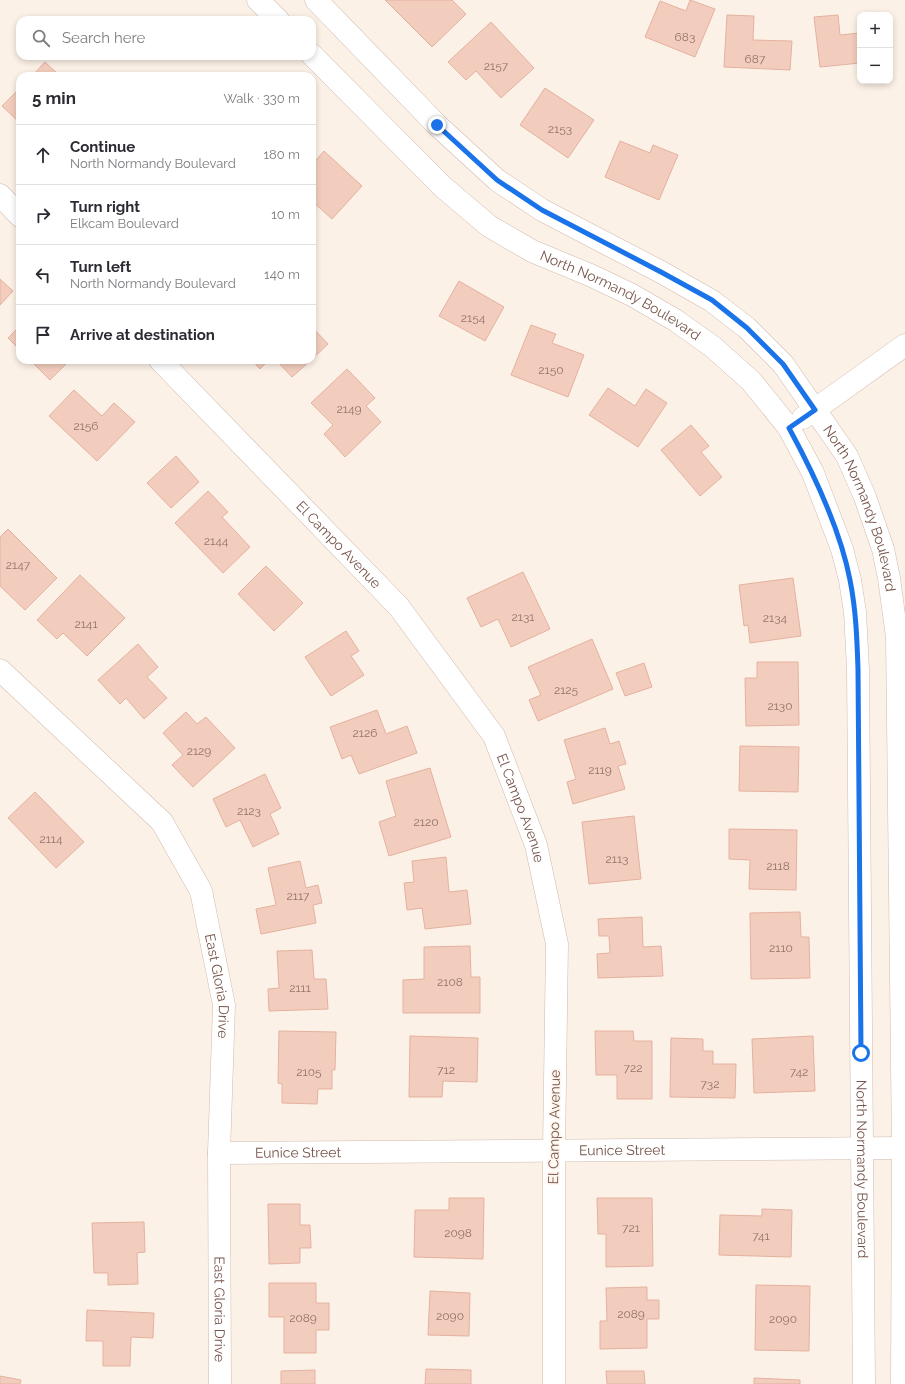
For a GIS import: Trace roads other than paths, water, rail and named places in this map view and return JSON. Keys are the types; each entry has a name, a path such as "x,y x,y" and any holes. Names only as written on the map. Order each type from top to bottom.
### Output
{"street":[{"path":"258,0 274,16"},
{"name":"North Normandy Boulevard","path":"316,0 437,125 497,180 542,210 712,300 747,328 783,364 846,456 873,518 883,549 889,578 897,637 904,1148 902,1384"},
{"name":"North Normandy Boulevard","path":"316,59 443,187 488,226 532,252 590,275 632,295 675,320 713,347 751,380 789,428 813,472 842,549 850,580 855,612 858,677 864,1384"},
{"path":"0,195 16,212"},
{"path":"789,428 905,345"},
{"name":"El Campo Avenue","path":"164,364 399,607 494,736 536,845 556,944 554,1384"},
{"name":"East Gloria Drive","path":"0,670 162,822 201,892 224,1005 219,1153 220,1384"},
{"name":"Eunice Street","path":"219,1153 904,1148"}]}
